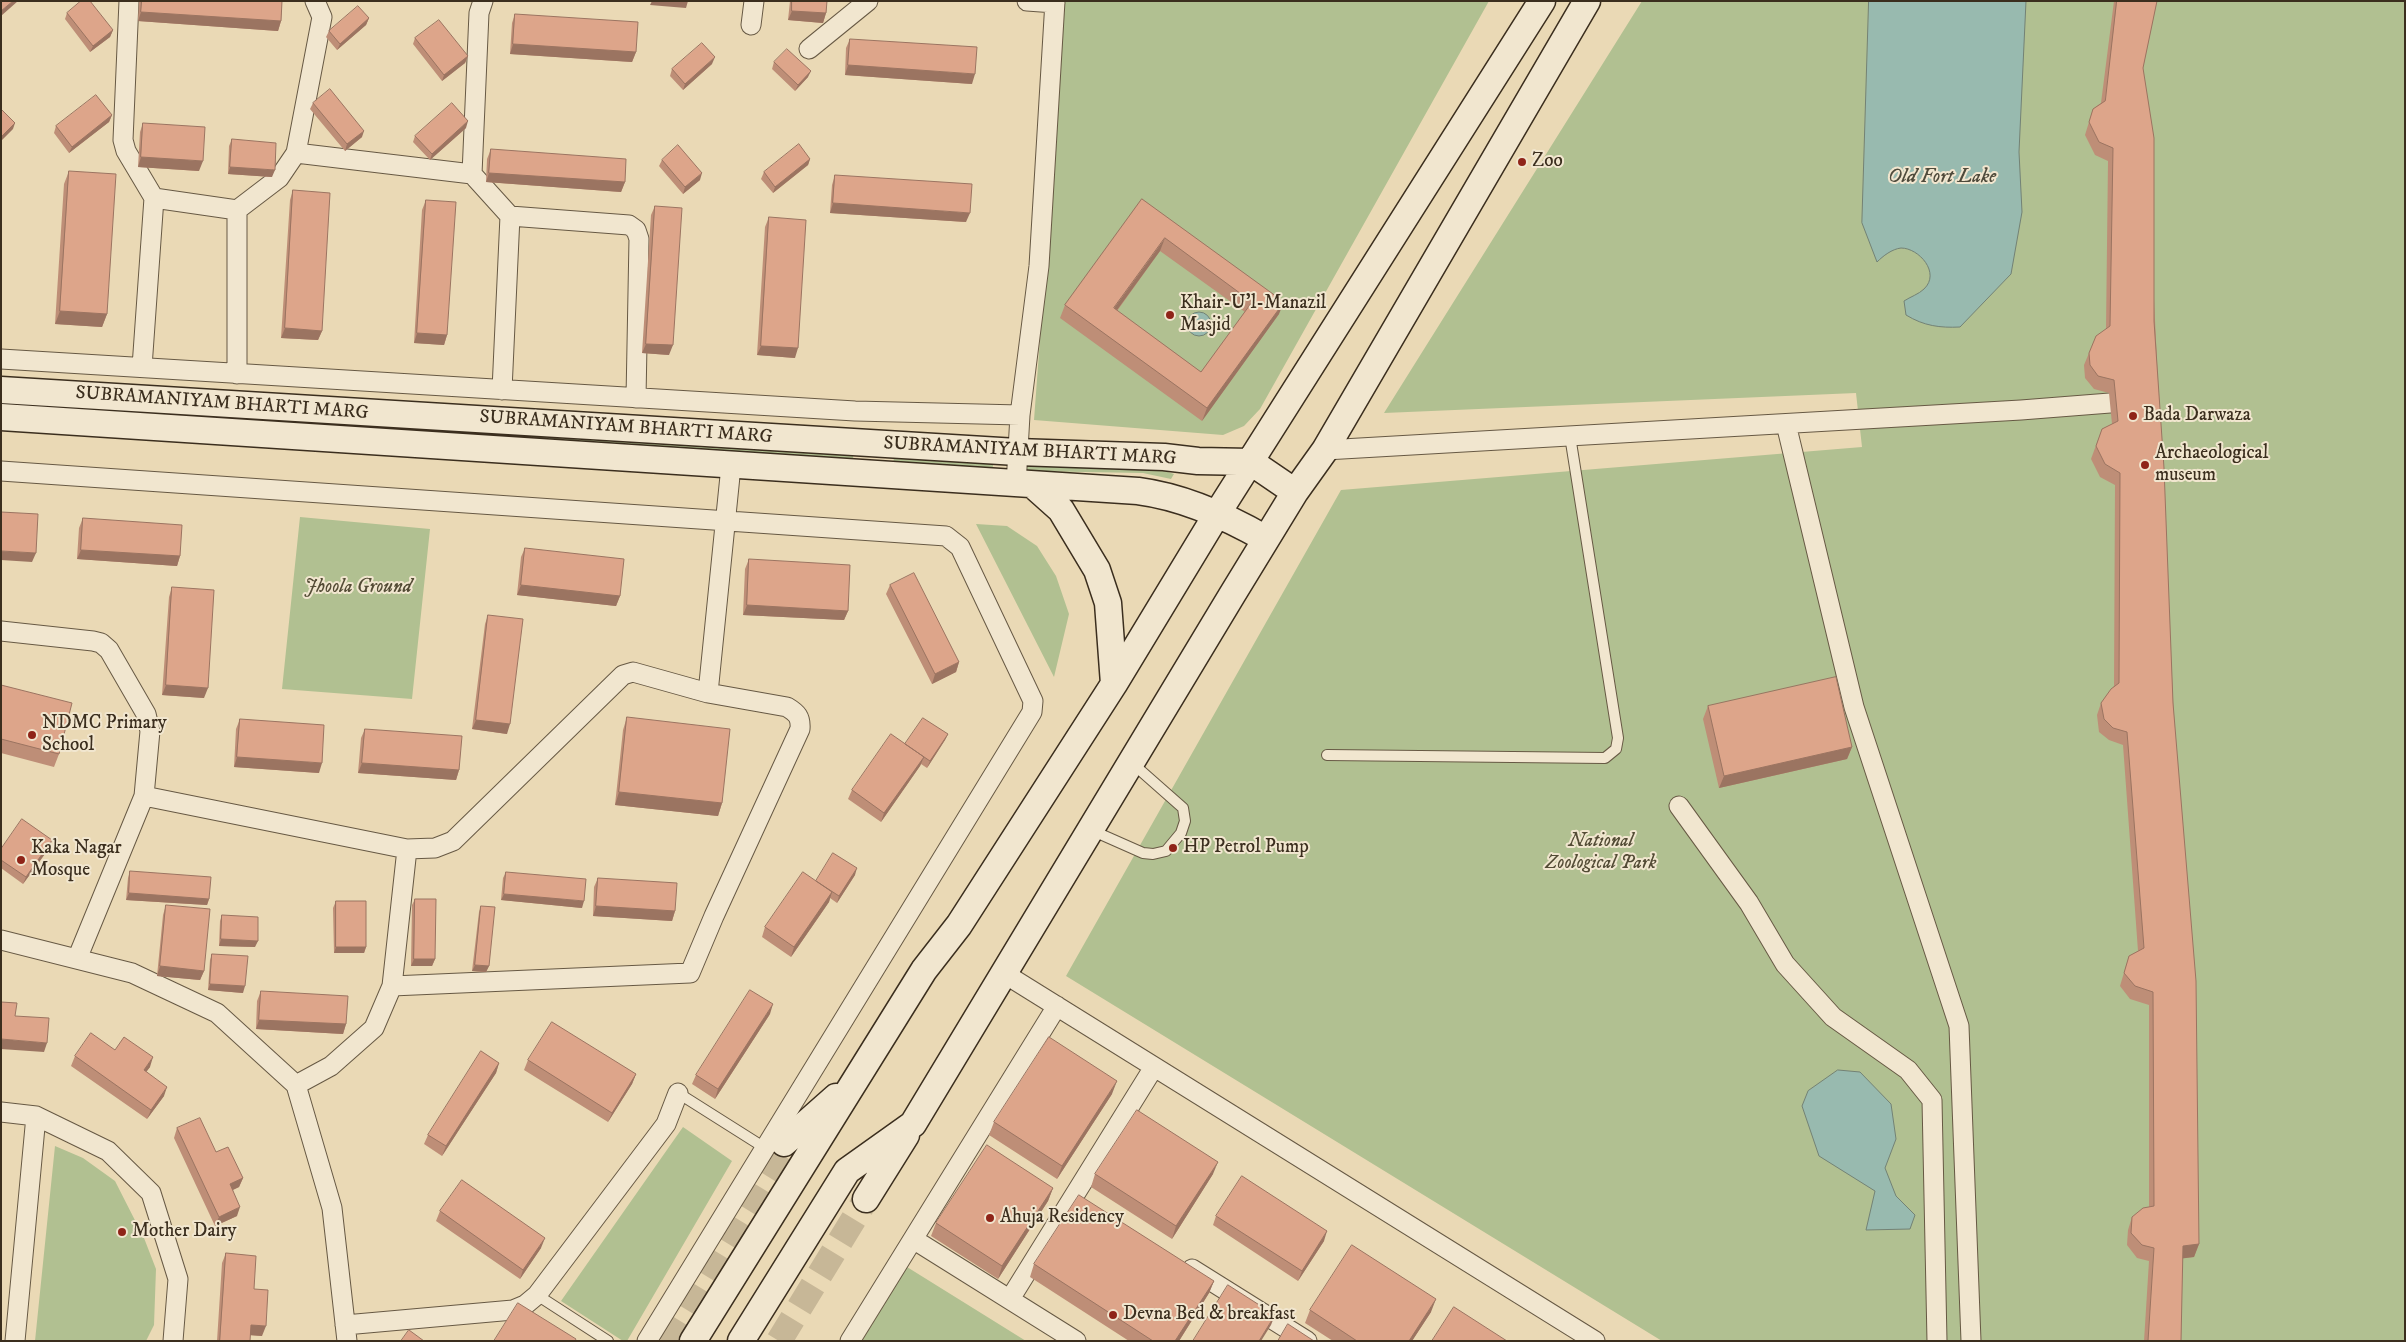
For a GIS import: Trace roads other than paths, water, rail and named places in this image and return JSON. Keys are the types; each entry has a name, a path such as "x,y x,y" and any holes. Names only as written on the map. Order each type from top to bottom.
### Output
{"main road":[{"path":"693,1341 924,970 959,925 1114,684 1217,514 1542,1"},
{"path":"866,1199 1132,763 1266,539 1295,492 1325,450 1586,1"},
{"name":"SUBRAMANIYAM BHARTI MARG","path":"1,390 1017,452 1164,457 1198,462 1251,462"},
{"name":"SUBRAMANIYAM BHARTI MARG","path":"1,417 1163,494 1217,514 1266,539"},
{"path":"1251,462 1295,492"},
{"path":"1024,485 1062,510 1097,570 1108,603 1114,684"},
{"path":"774,1145 856,1080"},
{"path":"742,1341 847,1171 913,1124"}],"street":[{"path":"129,1 123,140 126,151 154,198 142,367"},
{"path":"154,198 237,210 279,178 296,153 322,17 315,1"},
{"path":"472,174 479,12 483,1"},
{"path":"751,25 754,1"},
{"path":"809,49 868,1"},
{"path":"1024,485 1017,452 1039,266 1055,2 1027,1"},
{"path":"296,153 472,174 510,216 629,225 636,230 640,239 636,398"},
{"path":"237,210 237,374"},
{"path":"502,390 510,216"},
{"path":"1,359 855,411 1020,414"},
{"path":"1325,450 2021,410 2110,402"},
{"path":"1786,424 1854,708 1959,1026 1971,1341"},
{"path":"708,693 731,466"},
{"path":"1,471 946,536 954,540 960,547 1033,701 1034,707 774,1145 647,1341"},
{"path":"1,631 93,641 106,646 146,714 148,722 150,731 144,796 77,959"},
{"path":"144,796 407,849 435,848 453,841 628,673 633,672 708,693 787,707 797,713 801,721 800,729 714,916 690,973 392,986"},
{"path":"1679,806 1749,903 1785,964 1833,1018 1908,1070 1932,1100 1936,1341"},
{"path":"296,1085 330,1066 374,1028 392,986 407,849"},
{"path":"1,940 132,973 217,1012 296,1085 332,1208 346,1333 513,1310 525,1305 537,1295 666,1124 678,1093"},
{"path":"1004,974 1588,1339"},
{"path":"850,1341 1057,1006"},
{"path":"1010,1300 1154,1067"},
{"path":"1,1112 36,1116 108,1151 151,1193 178,1279 173,1341"},
{"path":"15,1341 36,1116"},
{"path":"1074,1196 1091,1206"},
{"path":"913,1239 1076,1341"},
{"path":"1174,1258 1307,1341"}],"lane":[{"path":"1327,755 1605,758 1616,749 1618,738 1570,436"},
{"path":"1091,830 1143,853 1153,854 1166,851 1181,833 1186,821 1183,808 1132,763"},
{"path":"678,1093 774,1145"},
{"path":"537,1295 608,1341"}],"water":[{"name":"Old Fort Lake","path":"1869,1 2026,1 2019,152 2022,212 2011,274 1960,327 1932,326 1906,315 1904,301 1920,292 1929,283 1929,269 1915,252 1901,248 1888,253 1877,262 1862,223"},
{"path":"1199,312 1207,316 1211,324 1207,332 1199,336 1191,332 1187,324 1191,316"},
{"path":"1838,1070 1860,1072 1891,1104 1896,1139 1885,1168 1896,1196 1915,1215 1910,1229 1866,1230 1875,1191 1819,1156 1802,1106 1808,1091"}],"tunnel":[{"path":"663,1341 784,1143"},
{"path":"779,1341 866,1199"}],"place":[{"name":"Zoo","path":"1522,162"},
{"name":"Khair-U’l-Manazil Masjid","path":"1170,315"},
{"name":"Bada Darwaza","path":"2133,416"},
{"name":"Archaeological museum","path":"2145,465"},
{"name":"NDMC Primary School","path":"32,735"},
{"name":"HP Petrol Pump","path":"1173,848"},
{"name":"Kaka Nagar Mosque","path":"21,860"},
{"name":"Ahuja Residency","path":"990,1218"},
{"name":"Mother Dairy","path":"122,1232"},
{"name":"Devna Bed & breakfast","path":"1113,1315"}],"park label":[{"name":"Jhoola Ground","path":"358,588"},
{"name":"National Zoological Park","path":"1601,853"}]}
